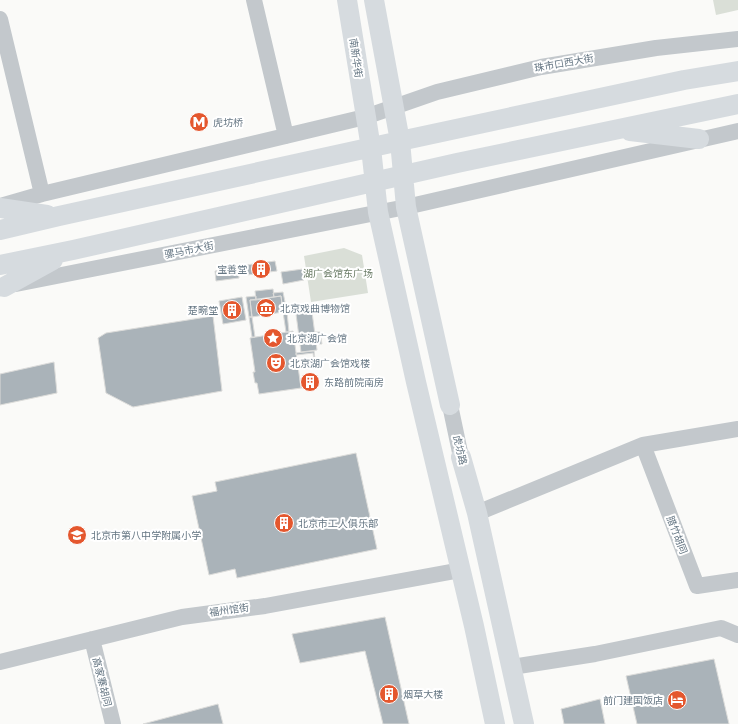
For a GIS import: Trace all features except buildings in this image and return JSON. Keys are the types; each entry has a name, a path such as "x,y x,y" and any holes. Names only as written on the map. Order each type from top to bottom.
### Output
{"main road":[{"name":"南新华街","path":"347,0 371,148 374,182"},
{"path":"374,0 393,107"},
{"path":"0,230 400,141 684,80 738,71"},
{"path":"0,265 73,250 403,175 614,129 738,104"},
{"name":"虎坊路","path":"393,107 400,141 406,207 450,405"},
{"path":"614,129 699,139"},
{"path":"374,182 378,212 495,724"},
{"path":"0,207 59,216"},
{"path":"2,287 73,250"},
{"name":"虎坊路","path":"461,457 477,513 524,724"}],"street":[{"path":"254,0 286,136"},
{"path":"0,19 42,194"},
{"name":"珠市口西大街","path":"365,117 436,92 541,67 656,48 738,39"},
{"path":"0,207 42,194 365,117"},
{"path":"406,207 738,131"},
{"name":"骡马市大街","path":"2,287 406,207"},
{"name":"虎坊路","path":"450,405 461,457"},
{"path":"477,513 643,445 738,429"},
{"name":"腊竹胡同","path":"643,445 696,586 738,580"},
{"name":"福州馆街","path":"0,662 182,617 265,606 460,570"},
{"path":"512,667 595,654 721,628 738,635"},
{"name":"高家寨胡同","path":"92,639 113,724"}],"green space":[{"path":"713,0 738,0 738,10 716,15"},
{"name":"湖广会馆东广场","path":"344,248 362,255 368,293 311,302 304,256"}],"place":[{"name":"虎坊桥","path":"199,122"},
{"name":"宝善堂","path":"261,269"},
{"name":"北京戏曲博物馆","path":"266,308"},
{"name":"楚畹堂","path":"232,310"},
{"name":"北京湖广会馆","path":"273,338"},
{"name":"北京湖广会馆戏楼","path":"276,363"},
{"name":"东路前院南房","path":"310,382"},
{"name":"北京市工人俱乐部","path":"284,523"},
{"name":"北京市第八中学附属小学","path":"77,535"},
{"name":"烟草大楼","path":"389,694"},
{"name":"前门建国饭店","path":"677,700"}]}
